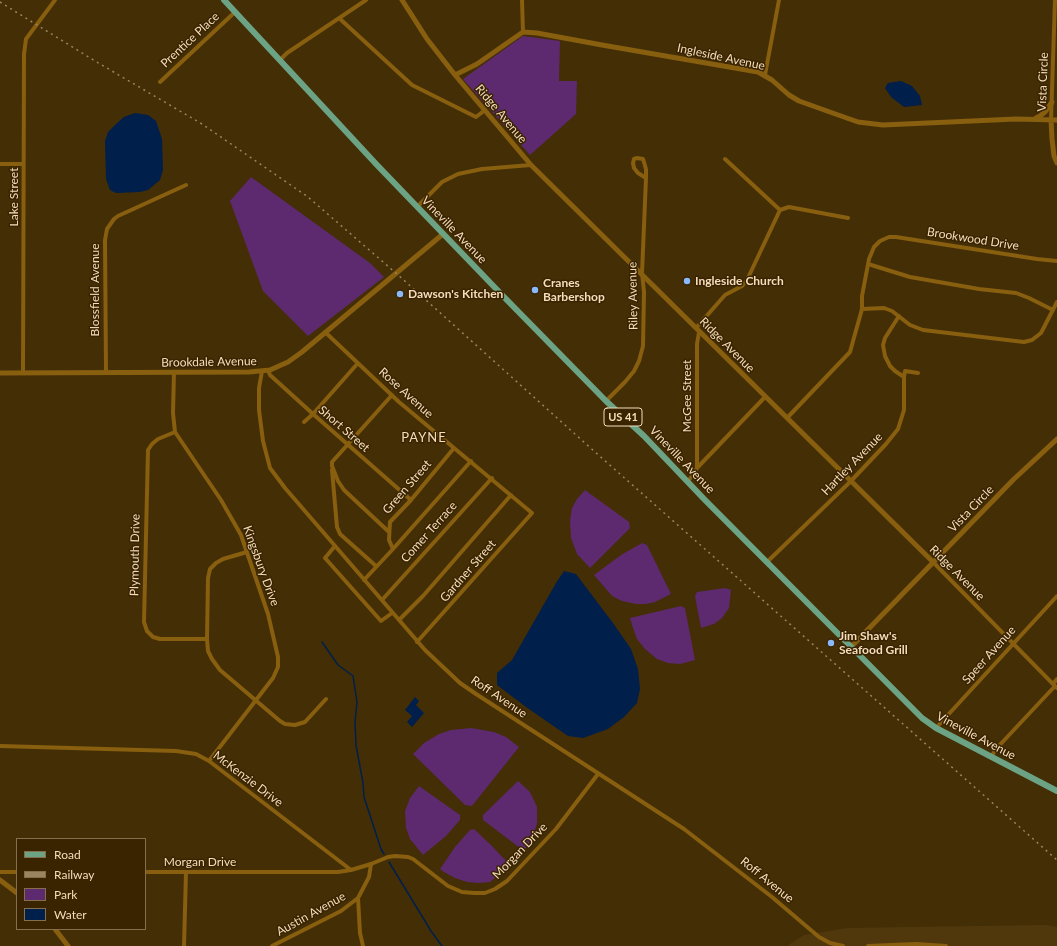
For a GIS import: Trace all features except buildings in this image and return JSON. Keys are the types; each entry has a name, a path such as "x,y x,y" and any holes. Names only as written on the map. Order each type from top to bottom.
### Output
{"main road":[{"name":"Vineville Avenue","path":"224,0 443,234 606,401 644,436 687,482 922,718 936,728 1057,790"}],"street":[{"name":"Lake Street","path":"23,373 24,54 26,39 54,0"},
{"path":"280,60 287,53 366,0"},
{"name":"Ridge Avenue","path":"402,0 455,76 531,165 642,273 697,330 850,482 933,562 1055,686"},
{"path":"455,76 483,60 523,32 522,0"},
{"path":"765,75 779,0"},
{"name":"Vista Circle","path":"1055,0 1052,102 1054,120 1052,139 1054,156 1057,163"},
{"name":"Prentice Place","path":"160,82 235,12"},
{"path":"340,18 412,85 476,117 485,110"},
{"name":"Ingleside Avenue","path":"523,32 537,32 602,45 758,72 765,75 788,95 799,101 858,122 883,126 1032,119 1054,120"},
{"path":"1032,119 1040,116 1052,102"},
{"name":"Riley Avenue","path":"606,401 634,371 639,361 643,343 644,292 642,273 646,178 646,169 643,160 637,158 634,159 632,163 634,168 638,173 646,178"},
{"path":"725,159 780,210"},
{"path":"0,164 23,164"},
{"path":"417,207 442,182 458,174 482,169 531,165"},
{"name":"Blossfield Avenue","path":"106,372 105,240 107,229 118,216 186,185"},
{"path":"697,330 724,295 742,286 747,280 780,210 789,207 848,218"},
{"name":"Brookdale Avenue","path":"0,373 265,371 288,362 443,234"},
{"name":"Brookwood Drive","path":"868,264 874,247 886,238 902,238 1057,261"},
{"path":"787,418 850,352 862,309 862,296 868,264 910,277 1016,293 1053,310"},
{"path":"862,309 884,308 899,316 910,325 923,330 1024,342 1032,340 1041,333 1057,302"},
{"path":"899,316 885,338 883,345 885,356 890,366 904,377 905,371 918,373"},
{"name":"McGee Street","path":"697,330 697,468"},
{"name":"Rose Avenue","path":"325,332 392,395 532,513"},
{"path":"304,422 313,414 358,363"},
{"name":"Short Street","path":"265,371 410,500"},
{"name":"Roff Avenue","path":"265,371 258,395 263,441 270,468 285,488 417,642 443,668 469,689 684,829 772,897 819,937 830,943 843,946"},
{"name":"Kingsbury Drive","path":"174,372 173,413 175,432 235,524 247,552 268,614 279,663 273,678 209,761"},
{"name":"Hartley Avenue","path":"767,562 850,482 898,429 904,410 904,377"},
{"path":"376,566 340,534 337,527 332,462 392,395"},
{"path":"687,482 697,468 765,397"},
{"name":"Plymouth Drive","path":"175,432 158,439 148,450 144,622 147,631 153,637 160,639 206,640"},
{"name":"Vista Circle","path":"851,647 1013,480 1057,439"},
{"name":"Green Street","path":"393,549 389,540 390,522 454,448"},
{"path":"364,580 471,461"},
{"path":"332,466 338,481 344,490 389,532"},
{"name":"Comer Terrace","path":"382,600 492,478"},
{"path":"399,620 423,596 511,495"},
{"name":"Gardner Street","path":"417,642 532,513"},
{"path":"335,546 325,558 381,621 392,613"},
{"path":"247,552 216,562 210,569 208,578 206,640 208,651 216,666 285,724 295,725 309,719 326,699"},
{"name":"Speer Avenue","path":"936,728 1057,596"},
{"path":"991,757 996,749 1055,686 1057,679"},
{"name":"McKenzie Drive","path":"0,746 176,751 196,754 209,761 351,870"},
{"name":"Morgan Drive","path":"371,864 388,857 408,857 413,859 448,886 456,890 485,893 496,890 507,881 556,828 598,774"},
{"path":"351,870 371,864 369,877 358,898 360,933 363,946"},
{"name":"Morgan Drive","path":"146,872 338,872 351,870"},
{"path":"0,872 16,872"},
{"path":"184,946 186,872"},
{"path":"0,880 16,892"},
{"name":"Austin Avenue","path":"272,946 341,910 358,898"},
{"path":"56,930 68,946"},
{"path":"868,946 946,946"}],"shaded area":[{"path":"1045,925 1057,927 1057,946 787,946 804,935 848,928"}],"green space":[{"path":"523,36 560,41 559,81 577,81 576,114 530,155 463,79"},
{"path":"251,177 370,263 384,277 308,336 263,291 230,201"},
{"path":"585,490 629,522 630,528 590,568 577,554 571,538 570,521 572,508 577,499"},
{"path":"642,543 647,545 671,594 655,602 646,604 636,604 622,601 612,596 594,575 621,555"},
{"path":"725,588 731,590 729,608 722,618 714,624 701,628 695,596 697,592"},
{"path":"681,606 685,608 695,660 680,664 668,663 657,659 645,649 637,639 630,618"},
{"path":"471,728 494,732 506,737 519,747 472,806 465,805 413,754 424,743 439,734 451,730"},
{"path":"518,781 530,792 537,807 537,823 533,837 524,851 483,820 483,815"},
{"path":"419,786 460,815 460,820 446,836 423,855 410,839 406,828 405,811 410,798"},
{"path":"474,829 510,865 490,882 467,882 455,878 440,869 455,847 470,830"}],"water":[{"path":"901,81 912,86 920,96 922,105 904,107 891,97 885,88 888,83"},
{"path":"135,113 148,115 156,121 162,139 163,170 160,180 148,190 140,192 116,193 110,190 106,179 105,141 108,132 116,124 124,117"},
{"path":"564,571 576,574 613,623 631,649 638,669 640,689 637,703 624,717 608,729 583,738 568,736 497,685 497,673 512,660"},
{"path":"415,697 419,701 416,705 424,713 412,727 407,722 412,716 405,710"}],"waterway":[{"path":"322,642 338,665 353,676 357,702 355,722 356,745 364,797 384,854"},
{"path":"389,862 431,931 442,946"}],"railway":[{"path":"0,2 95,61 202,124 308,197 397,274 586,444 1057,860"}],"place":[{"name":"Ingleside Church","path":"687,281"},
{"name":"Cranes Barbershop","path":"535,290"},
{"name":"Dawson's Kitchen","path":"400,294"},
{"name":"Jim Shaw's Seafood Grill","path":"831,643"}],"district":[{"name":"PAYNE","path":"424,438"}]}
